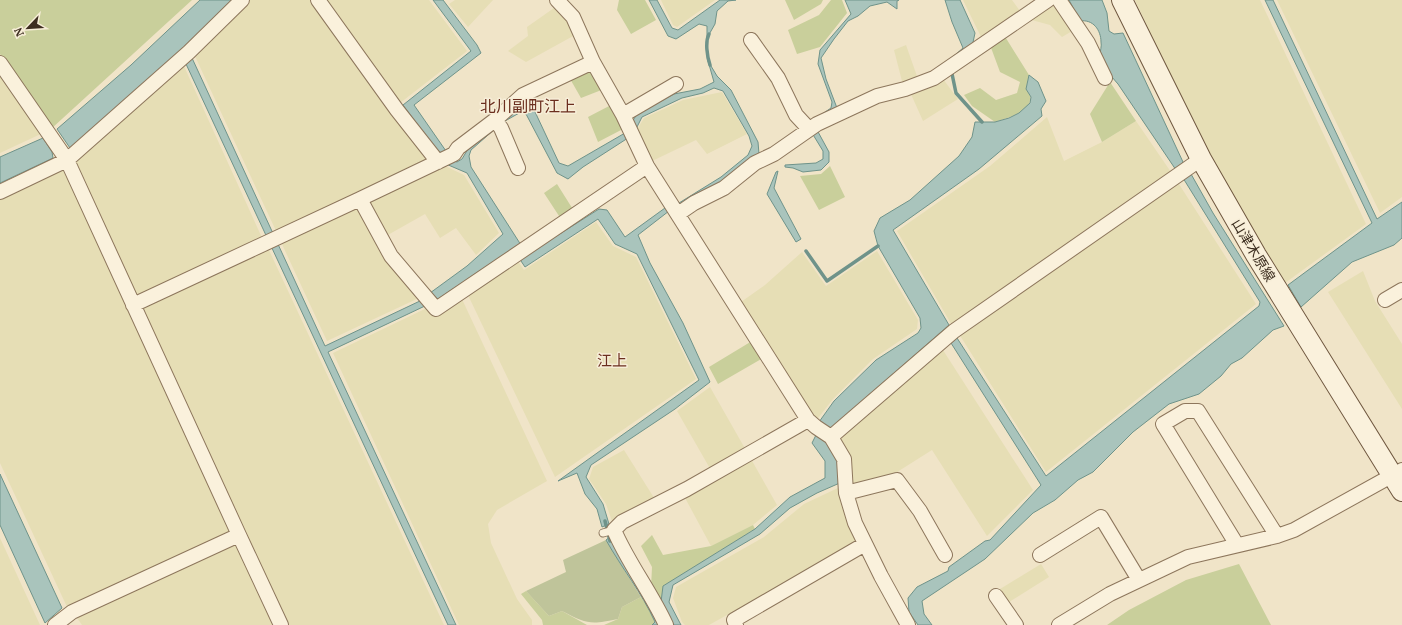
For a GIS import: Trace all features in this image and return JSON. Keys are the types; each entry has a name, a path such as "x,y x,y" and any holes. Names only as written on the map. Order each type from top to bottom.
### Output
{"street":[{"path":"0,192 67,160 189,52 242,0"},
{"path":"318,0 397,110 444,159"},
{"path":"557,0 574,17 593,62 628,126 647,166 820,429 844,458 846,493 855,523 908,625"},
{"path":"675,209 694,203 724,188 755,163 774,154 813,127 877,96 905,89 934,78 1048,0"},
{"path":"1059,0 1088,43 1105,78"},
{"name":"山津木原線","path":"1122,0 1190,166 1256,255 1399,479"},
{"path":"751,40 778,78 796,115 813,127"},
{"path":"133,305 454,154 458,148 498,124 524,95 593,62"},
{"path":"0,63 67,160 281,625"},
{"path":"628,126 676,84"},
{"path":"498,124 518,168"},
{"path":"360,199 391,256 436,309 647,166"},
{"path":"665,623 656,604 619,542 609,531 622,522 687,489 820,429 950,335 1190,166"},
{"path":"1385,300 1402,290"},
{"path":"1237,545 1163,424 1185,411 1198,410 1277,536"},
{"path":"1059,625 1110,594 1188,557 1277,536 1294,530 1399,479"},
{"path":"846,493 897,480 920,510 944,555"},
{"path":"1040,555 1101,517 1139,580"},
{"path":"58,622 72,612 239,535"},
{"path":"736,625 734,620 865,544"},
{"path":"996,596 1016,625"}],"shaded area":[{"path":"247,0 311,0 431,160 277,233 194,54"},
{"path":"324,0 429,0 467,51 400,103"},
{"path":"455,0 493,0 468,27 449,4"},
{"path":"661,0 715,0 677,27 673,25"},
{"path":"963,0 1012,0 1020,11 983,41"},
{"path":"1135,0 1260,0 1366,224 1285,283 1227,192 1187,113"},
{"path":"1277,0 1402,0 1402,197 1380,213"},
{"path":"1055,2 1074,30 1062,37 1050,25 1028,19"},
{"path":"554,8 565,15 575,35 526,62 508,51 528,36 527,27"},
{"path":"906,45 918,79 903,85 894,50"},
{"path":"183,64 263,240 136,298 72,163"},
{"path":"0,68 43,133 0,153"},
{"path":"943,79 958,99 923,121 910,92"},
{"path":"722,92 747,134 707,154 696,140 650,162 636,131 644,118 683,100"},
{"path":"1047,117 1064,161 1102,142 1136,121 1173,175 953,327 897,231 990,166"},
{"path":"443,165 464,175 499,233 476,255 456,228 440,238 425,214 386,236 367,202"},
{"path":"64,167 233,531 68,609 0,463 0,197"},
{"path":"1177,181 1256,304 1046,472 959,334"},
{"path":"358,205 421,297 327,341 281,242"},
{"path":"596,222 613,246 636,257 696,379 555,477 467,293 517,260 524,270"},
{"path":"268,248 444,625 288,625 140,308"},
{"path":"877,251 918,320 917,329 873,359 833,399 815,422 741,302 765,285 802,252 826,286"},
{"path":"1363,271 1375,301 1402,344 1402,409 1328,292"},
{"path":"461,297 547,481 497,510 488,524 491,543 517,599 532,620 532,625 459,625 333,353 429,307"},
{"path":"941,347 1033,490 987,536 932,450 894,474 851,486 852,464 840,436"},
{"path":"710,387 747,452 712,472 677,411"},
{"path":"624,450 656,501 613,524 606,504 589,479 593,467"},
{"path":"751,459 777,505 753,525 711,546 684,496"},
{"path":"840,487 860,541 709,625 685,625 682,622 673,598 676,587 764,537 804,504"},
{"path":"0,538 40,625 0,625"},
{"path":"237,540 276,625 82,625 75,615"},
{"path":"1041,564 1049,577 1009,602 1000,589"}],"green space":[{"path":"0,0 192,0 51,129 0,54"},
{"path":"619,0 645,0 656,20 631,34 617,10"},
{"path":"785,0 823,0 821,4 794,20"},
{"path":"831,0 842,0 847,13 820,47 797,54 788,30 819,15"},
{"path":"1004,35 1029,75 1027,91 1030,98 1029,104 1022,111 995,122 972,106 964,95 980,88 996,100 1017,93 1020,82 1000,72 990,45"},
{"path":"591,66 604,89 581,98 569,77"},
{"path":"1110,82 1136,121 1102,142 1090,114"},
{"path":"611,105 623,129 598,142 588,117"},
{"path":"830,166 845,197 819,210 800,176 821,174"},
{"path":"557,184 574,211 561,219 544,193"},
{"path":"752,341 763,358 718,384 709,367"},
{"path":"753,525 755,529 664,586 661,602 651,588 652,567 641,546 652,535 663,555 711,546"},
{"path":"606,540 641,597 622,607 618,619 595,623 577,619 562,611 549,616 526,591 566,572 563,560"},
{"path":"1239,564 1271,625 1107,625 1129,610 1186,580"},
{"path":"526,591 549,616 562,611 587,625 543,625 542,620 521,594"},
{"path":"641,597 650,610 655,622 652,625 604,625 618,619 622,607"}],"water":[{"path":"200,0 232,0 182,50 70,148 57,129 131,65"},
{"path":"433,0 443,0 477,45 481,53 414,105 446,151 441,156 403,105 471,51"},
{"path":"649,0 657,0 672,28 678,30 720,0 736,0 728,1 717,11 715,24 707,38 707,26 699,24 676,39 668,36"},
{"path":"845,0 899,0 897,1 897,9 887,2 870,6 858,16 848,21 834,39 821,58 826,79 837,108 812,121 831,108 832,102 818,64 820,50 851,14"},
{"path":"945,0 960,0 975,33 972,47 948,61 963,48"},
{"path":"1069,0 1102,0 1107,13 1109,31 1114,34 1123,33 1183,162 1176,170 1105,67 1100,55 1100,33 1095,26 1089,22 1080,21"},
{"path":"1265,0 1273,0 1377,219 1402,202 1402,238 1394,245 1352,262 1301,307 1288,285 1372,223"},
{"path":"192,58 325,346 422,300 427,305 328,352 456,625 448,625 186,64"},
{"path":"708,61 717,76 731,90 758,142 759,154 724,183 669,211 638,235 650,263 683,323 710,382 675,409 591,465 586,477 603,504 609,524 602,527 597,509 585,494 577,473 558,481 699,380 637,254 615,244 598,219 525,267 519,258 528,254 599,209 607,210 625,237 665,208 679,203 721,177 748,155 752,146 749,136 723,91 714,88 703,93 682,98 642,117 636,129 632,122 637,114 674,94 700,89 714,82"},
{"path":"1029,75 1038,82 1046,101 1041,109 1042,116 979,169 893,230 949,325 830,429 819,422 834,401 876,360 918,333 921,328 920,318 878,246 874,231 880,218 910,200 959,156 972,137 975,122 995,122 1009,118 1019,113 1030,103 1031,97 1026,89"},
{"path":"529,99 559,163 568,166 625,133 628,138 583,167 568,179 557,173 526,114 521,112 505,121 503,118"},
{"path":"494,126 496,128 471,150 469,156 471,167 521,245 512,249 438,299 430,293 467,266 503,234 467,173 446,164 451,160 457,162 462,159 468,149"},
{"path":"817,130 829,152 829,162 821,170 803,172 785,167 785,165 816,163 823,159 823,151 812,133"},
{"path":"43,138 52,152 53,158 0,183 0,157"},
{"path":"778,171 774,188 801,239 796,242 767,194 776,172"},
{"path":"1191,174 1213,213 1284,326 1273,330 1242,358 1231,364 1221,376 1199,394 1169,404 1133,432 1093,472 1078,480 1055,500 1033,513 985,559 922,601 924,614 932,625 918,625 909,612 908,598 917,587 948,571 949,567 985,541 990,540 1041,485 951,343 957,338 1046,476 1259,306 1260,302 1183,178"},
{"path":"817,433 830,446 839,460 842,482 817,493 790,508 760,534 673,585 669,602 681,625 674,625 661,602 663,586 755,529 790,497 825,478 825,461 812,443"},
{"path":"0,474 62,608 45,623 0,525"},
{"path":"611,536 661,625 652,625 655,622 650,611 606,540"}],"waterway":[{"path":"709,34 707,49 710,65"},
{"path":"951,69 956,93 982,122"},
{"path":"806,251 827,281 878,246"},
{"path":"605,521 610,541"}],"district":[{"name":"北川副町江上","path":"528,106"},
{"name":"江上","path":"612,360"}]}
